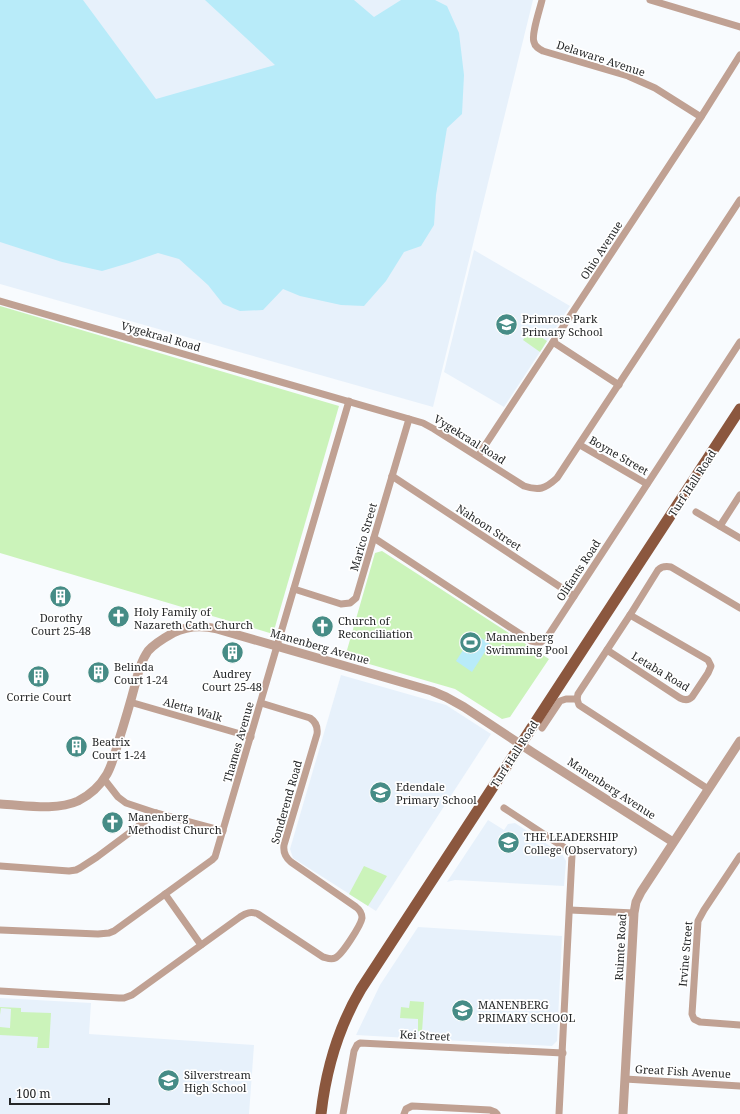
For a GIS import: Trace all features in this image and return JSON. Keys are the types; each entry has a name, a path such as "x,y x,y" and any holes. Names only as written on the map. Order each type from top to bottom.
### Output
{"main road":[{"name":"Turf Hall Road","path":"321,1114 323,1094 338,1036 352,1004 364,983 740,409"}],"street":[{"name":"Delaware Avenue","path":"542,0 533,35 534,42 538,48 543,51 628,76 655,88 701,117"},
{"path":"650,0 740,27"},
{"name":"Ohio Avenue","path":"478,456 701,117 740,55"},
{"name":"Vygekraal Road","path":"0,301 349,401 430,426 524,486 532,489 541,489 549,486 557,478 580,445 618,385 737,210 740,200"},
{"path":"553,342 618,385"},
{"name":"Olifants Road","path":"374,538 531,641 541,642 548,636 740,342"},
{"name":"Thames Avenue","path":"0,930 98,934 109,933 114,931 212,860 217,853 349,401"},
{"name":"Marico Street","path":"294,589 341,604 348,604 356,598 409,419"},
{"name":"Boyne Street","path":"580,445 647,484"},
{"name":"Nahoon Street","path":"392,476 574,596"},
{"path":"720,526 740,495"},
{"path":"696,512 740,538"},
{"path":"708,789 579,705 577,699 578,694 661,567 672,567 740,608"},
{"name":"Letaba Road","path":"607,650 684,700 692,697 708,673 711,666 708,660 630,615"},
{"name":"Manenberg Avenue","path":"0,804 54,806 71,804 85,797 97,787 104,779 113,762 142,663 149,651 161,640 181,630 194,627 210,627 439,694 455,701 673,842"},
{"path":"542,728 560,701 566,699 577,699"},
{"name":"Aletta Walk","path":"130,702 251,737"},
{"name":"Sonderend Road","path":"0,991 124,998 132,995 201,945 251,912 255,913 323,956 332,959 342,953 362,919 360,912 356,907 290,862 285,856 284,852 284,845 317,734 317,726 310,718 261,702"},
{"name":"Ruimte Road","path":"623,1114 634,913 636,902 638,896 740,741"},
{"path":"104,779 118,797 126,803 156,813 223,831"},
{"path":"504,808 571,852 570,910 560,1114"},
{"path":"0,866 69,871 76,870 105,852 156,813"},
{"name":"Irvine Street","path":"740,856 698,921 692,1014 694,1019 700,1022 740,1024"},
{"path":"165,894 201,945"},
{"path":"570,910 634,913"},
{"name":"Kei Street","path":"343,1114 354,1051 360,1043 563,1053"},
{"name":"Great Fish Avenue","path":"625,1079 740,1086"},
{"path":"404,1114 406,1109 412,1106 490,1110 497,1114"}],"shaded area":[{"path":"0,0 533,0 433,407 0,284"},
{"name":"Primrose Park Primary School","path":"474,250 570,306 504,407 444,372"},
{"name":"Edendale Primary School","path":"341,675 446,705 491,734 376,911 293,858 290,849"},
{"name":"THE LEADERSHIP College (Observatory)","path":"488,820 504,830 508,824 515,823 562,854 566,861 564,886 455,880 447,882"},
{"name":"MANENBERG PRIMARY SCHOOL","path":"418,927 562,936 557,1041 552,1046 356,1035 380,985"},
{"path":"0,998 91,1003 89,1034 254,1045 249,1114 0,1114"}],"green space":[{"path":"0,306 339,406 273,634 0,553"},
{"path":"530,330 547,341 540,352 523,340"},
{"path":"382,551 549,659 510,717 502,719 455,689 345,657 375,553"},
{"path":"364,866 387,876 368,906 349,894"},
{"path":"410,1001 424,1002 422,1032 418,1031 418,1019 400,1018 401,1007 409,1008"},
{"path":"0,1007 21,1008 21,1012 51,1013 49,1048 37,1048 38,1037 0,1035 0,1027 10,1028 11,1009 1,1008 0,1015"}],"water":[{"path":"0,0 83,0 156,99 275,65 205,0 354,0 374,17 401,0 435,0 447,6 459,33 464,75 462,114 447,128 436,195 434,225 421,246 404,252 386,281 364,306 341,305 300,296 283,289 263,310 240,311 223,304 208,285 179,259 158,253 102,271 62,262 0,242"},
{"path":"474,633 490,644 472,672 456,661"}],"place":[{"name":"Primrose Park Primary School","path":"507,324"},
{"name":"Dorothy Court 25-48","path":"61,597"},
{"name":"Holy Family of Nazareth Cath. Church","path":"118,617"},
{"name":"Church of Reconciliation","path":"322,626"},
{"name":"Mannenberg Swimming Pool","path":"470,642"},
{"name":"Audrey Court 25-48","path":"232,653"},
{"name":"Belinda Court 1-24","path":"99,672"},
{"name":"Corrie Court","path":"39,676"},
{"name":"Beatrix Court 1-24","path":"76,747"},
{"name":"Edendale Primary School","path":"380,792"},
{"name":"Manenberg Methodist Church","path":"112,822"},
{"name":"THE LEADERSHIP College (Observatory)","path":"509,842"},
{"name":"MANENBERG PRIMARY SCHOOL","path":"463,1010"},
{"name":"Silverstream High School","path":"169,1080"}]}
